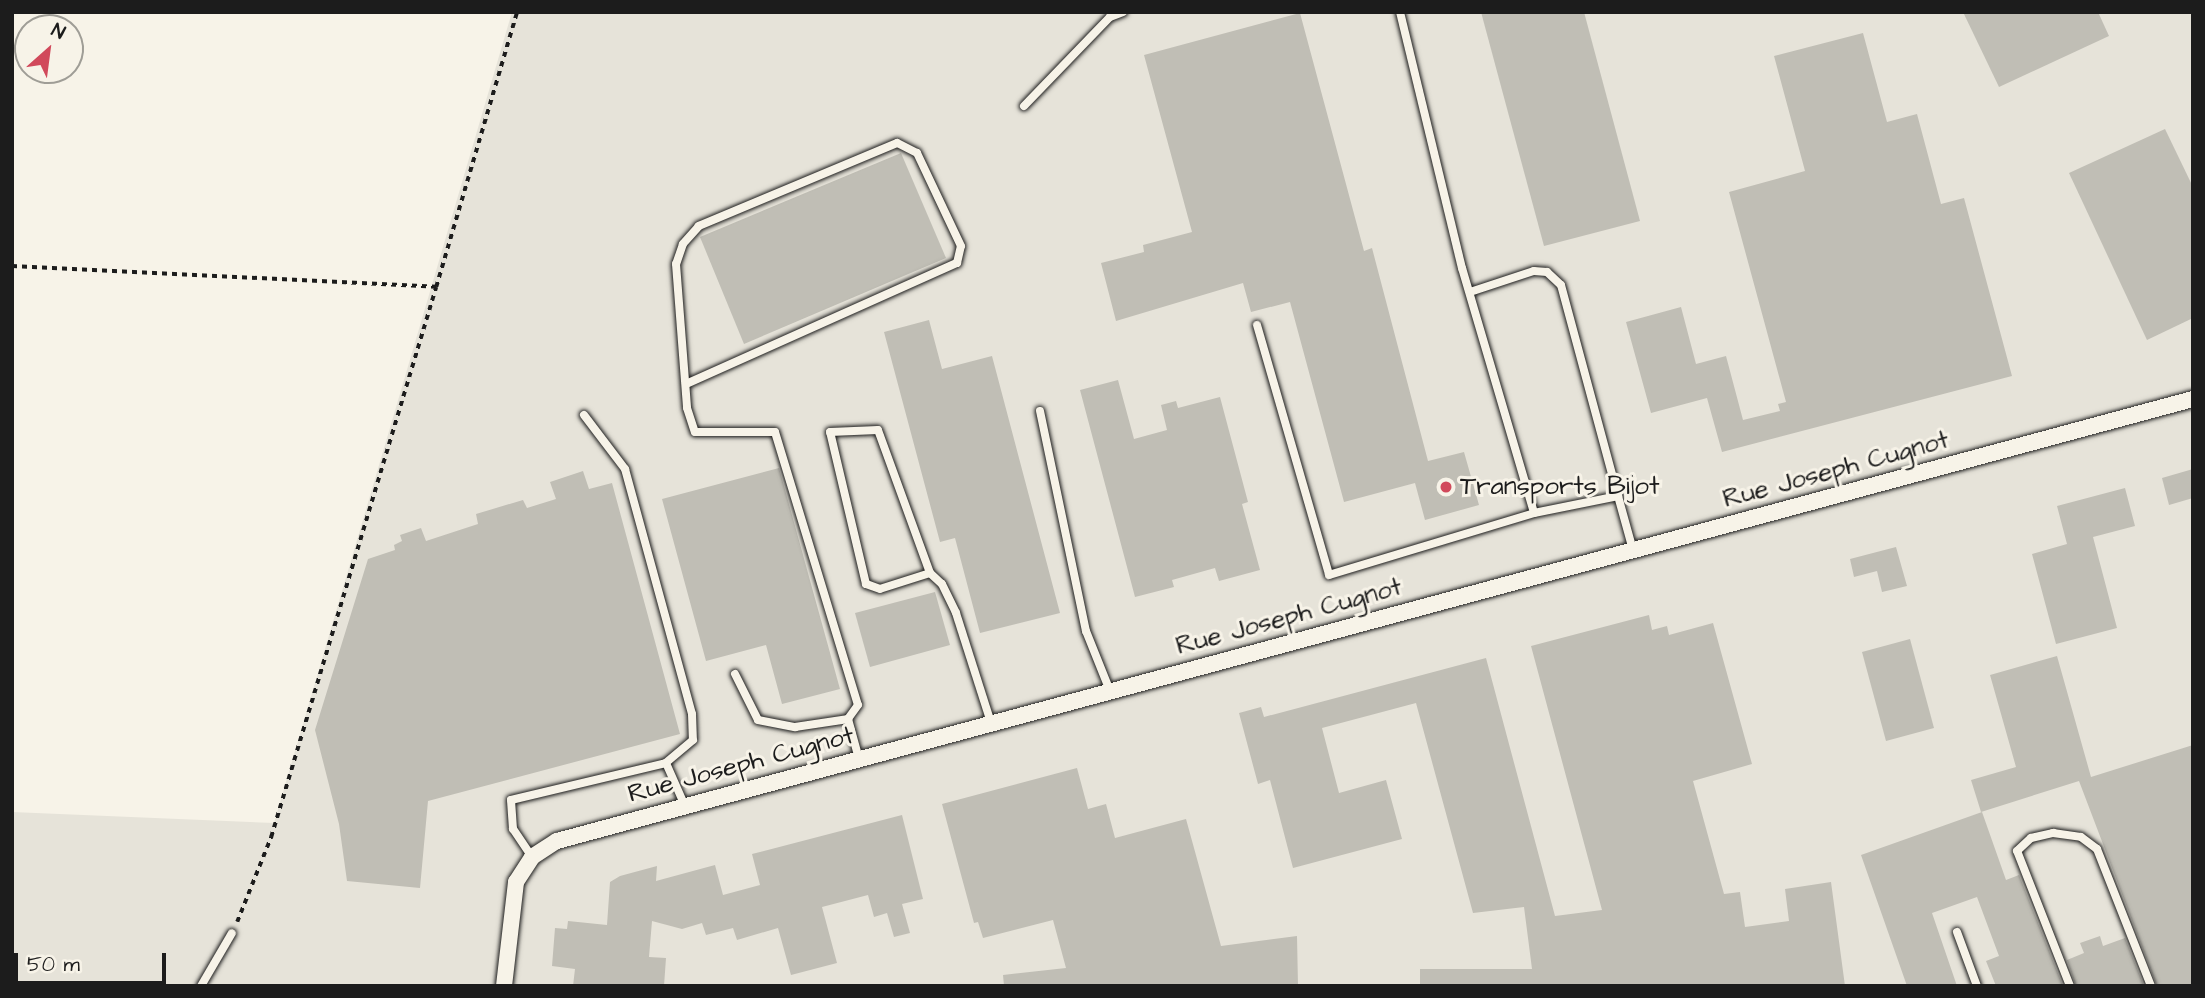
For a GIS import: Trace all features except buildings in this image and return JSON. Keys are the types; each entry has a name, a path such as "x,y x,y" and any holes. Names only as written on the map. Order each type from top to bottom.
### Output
{"street":[{"name":"Rue Joseph Cugnot","path":"532,857 557,841 2193,399"},
{"path":"504,986 512,897 521,870 532,857"}],"lane":[{"path":"1024,106 1110,17 1123,12"},
{"path":"1400,12 1470,292 1534,513"},
{"path":"686,384 957,263 961,246 917,153 897,143 692,231 676,264 686,384 695,432 775,432 858,705 848,719 795,727 758,720 735,674"},
{"path":"1470,292 1534,271 1547,272 1561,285 1633,550"},
{"path":"1257,325 1329,575 1534,513 1618,496"},
{"path":"1040,411 1086,631 1110,691"},
{"path":"532,857 513,829 511,800 666,763 693,740 692,714 625,469 584,415"},
{"path":"930,573 880,589 866,584 830,432 878,430 930,573 942,584 956,613 991,723"},
{"path":"848,719 859,759"},
{"path":"666,763 685,806"},
{"path":"2070,986 2017,851 2031,838 2053,833 2081,836 2096,849 2151,986"},
{"path":"1957,932 1977,986"},
{"path":"201,986 232,933"}],"path":[{"path":"232,933 271,837 517,12"},
{"path":"12,266 436,287"}],"shaded area":[{"path":"512,12 2193,12 2193,986 12,986 12,812 274,823"}],"place":[{"name":"Transports Bijot","path":"1446,487"}]}
